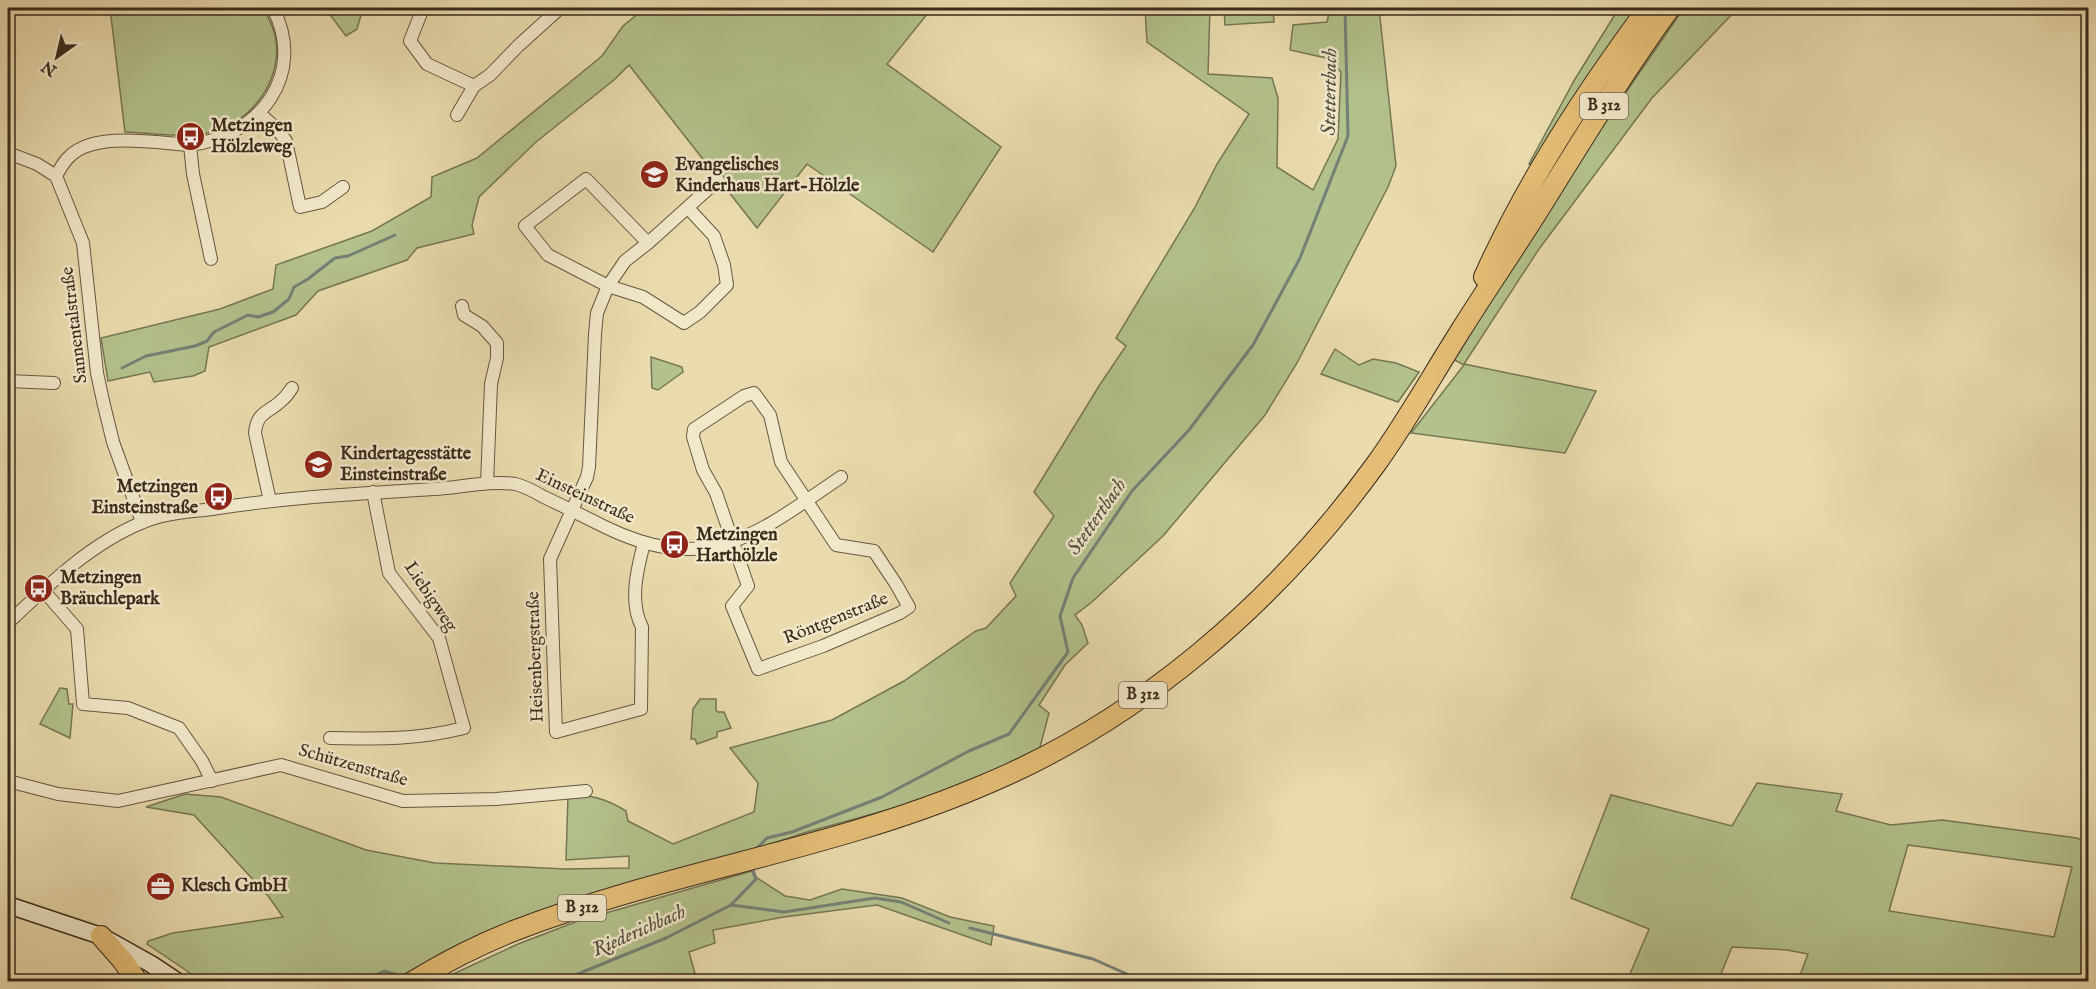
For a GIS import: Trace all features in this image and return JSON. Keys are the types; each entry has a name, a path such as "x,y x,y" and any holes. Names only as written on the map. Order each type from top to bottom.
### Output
{"highway":[{"name":"B 312","path":"1461,329 1498,247 1526,194 1597,81 1648,8"},
{"name":"B 312","path":"412,981 517,930 621,896 860,831 983,786 1048,754 1104,722 1162,682 1235,622 1288,571 1364,479 1418,400 1608,99 1670,8"},
{"path":"101,936 138,981"}],"main road":[{"path":"8,905 101,936 178,981"}],"street":[{"path":"8,153 37,164 56,176 70,156 96,143 111,141 190,145 227,135 260,114 279,81 286,48 282,28 273,8"},
{"path":"423,8 410,41 427,64 474,86"},
{"path":"457,115 474,86 490,75 560,8"},
{"path":"260,114 277,129 286,141 300,207 322,202 343,187"},
{"path":"190,145 193,174 211,259"},
{"name":"Sannentalstraße","path":"56,176 83,243 97,373 113,442 142,522"},
{"path":"648,243 586,179 525,226 548,255 608,286 643,297 684,323 700,312 727,285 724,265 714,236 688,208"},
{"path":"572,511 589,467 597,313 608,286 625,261 718,180"},
{"path":"462,306 464,315 482,326 496,343 497,358 491,384 487,483"},
{"path":"8,388 8,381 54,383"},
{"path":"270,501 255,433 256,422 265,412 281,401 292,388"},
{"path":"733,542 716,493 703,470 693,437 694,429 744,396 754,393 770,415 781,462 806,500"},
{"name":"Einsteinstraße","path":"8,623 43,590 89,554 142,522 171,515 270,501 487,483 514,484 644,543 681,550 700,549 733,542 760,531 841,477"},
{"name":"Liebigweg","path":"330,738 387,740 432,736 464,728 439,638 389,573 373,492"},
{"name":"Röntgenstraße","path":"733,542 748,586 732,606 758,669 823,646 909,607 874,551 836,545 806,500"},
{"name":"Heisenbergstraße","path":"572,511 550,559 556,732 641,710 642,627 637,618 636,577 644,543"},
{"path":"43,590 76,628 83,704 128,708 179,728 202,761 212,781"},
{"name":"Schützenstraße","path":"8,781 58,794 118,801 281,765 403,801 496,800 586,791"}],"green space":[{"path":"110,8 262,8 272,26 276,46 275,65 269,84 259,101 245,115 228,126 208,133 177,135 125,132"},
{"path":"325,8 363,8 357,29 346,36"},
{"path":"645,8 932,8 887,64 1001,147 933,252 807,164 757,228 629,65 614,80 536,142 479,197 472,225 474,234 417,248 407,260 318,291 296,315 209,347 205,371 193,376 154,382 150,372 108,381 101,338 220,309 273,289 276,265 372,231 431,197 432,177 477,158 602,56 623,26"},
{"path":"1145,8 1210,8 1208,74 1272,78 1278,98 1277,167 1313,190 1338,139 1341,72 1326,58 1290,50 1293,25 1327,22 1330,8 1379,8 1396,166 1388,187 1297,363 1265,415 1163,536 1075,615 1082,625 1088,643 1065,665 1039,705 1049,713 1039,751 955,788 898,807 584,897 520,918 443,952 394,981 199,981 147,944 148,941 173,933 283,917 269,897 194,815 146,807 185,794 221,797 366,850 435,863 565,869 629,868 629,856 566,860 568,796 605,800 626,811 628,821 673,844 754,812 758,783 730,748 832,720 904,681 976,631 986,628 1016,596 1010,583 1054,516 1034,492 1126,346 1116,338 1194,209 1217,164 1249,114 1147,42"},
{"path":"1224,8 1273,8 1274,22 1225,25"},
{"path":"1619,8 1637,8 1534,165 1529,164 1575,79"},
{"path":"1684,8 1738,8 1652,98 1539,249 1464,364 1596,391 1565,453 1411,433 1464,365 1453,359 1580,159"},
{"path":"1335,349 1359,365 1373,359 1396,363 1419,372 1398,402 1321,374"},
{"path":"651,357 682,367 683,372 658,390 652,388"},
{"path":"60,688 67,689 69,704 73,704 70,738 40,724"},
{"path":"700,699 716,699 716,710 724,712 731,728 717,732 717,737 697,744 695,739 691,739 693,709"},
{"path":"1757,783 1842,794 1836,811 1891,825 1942,820 2077,838 2088,843 2088,943 2080,981 1798,981 1808,954 1787,950 1732,947 1718,981 1627,981 1649,929 1571,898 1611,795 1732,826","holes":["1908,845 2072,867 2054,937 1889,911"]},
{"path":"752,871 754,876 785,896 810,900 842,889 902,898 950,917 994,926 991,945 877,905 784,917 713,930 715,943 689,952 697,981 447,981 452,979 451,975 518,944 578,921"}],"waterway":[{"name":"Stettertbach","path":"755,850 767,838 792,832 882,797 969,751 1009,734 1068,652 1060,616 1073,578 1132,491 1189,430 1253,345 1300,258 1348,136 1345,8"},
{"path":"122,368 146,356 195,346 207,341 214,332 248,315 258,317 273,312 289,299 294,287 335,258 348,256 395,235"},
{"name":"Riederichbach","path":"558,982 666,938 731,905 756,879 752,867"},
{"path":"731,905 784,912 875,898 901,902 949,923"},
{"path":"970,928 1093,959 1145,982"},
{"name":"Riederichbach","path":"361,982 384,971 407,978"}],"place":[{"name":"Metzingen Hölzleweg","path":"190,136"},
{"name":"Evangelisches Kinderhaus Hart-Hölzle","path":"654,175"},
{"name":"Kindertagesstätte Einsteinstraße","path":"319,464"},
{"name":"Metzingen Einsteinstraße","path":"219,497"},
{"name":"Metzingen Harthölzle","path":"675,545"},
{"name":"Metzingen Bräuchlepark","path":"39,588"},
{"name":"Klesch GmbH","path":"160,886"}]}
